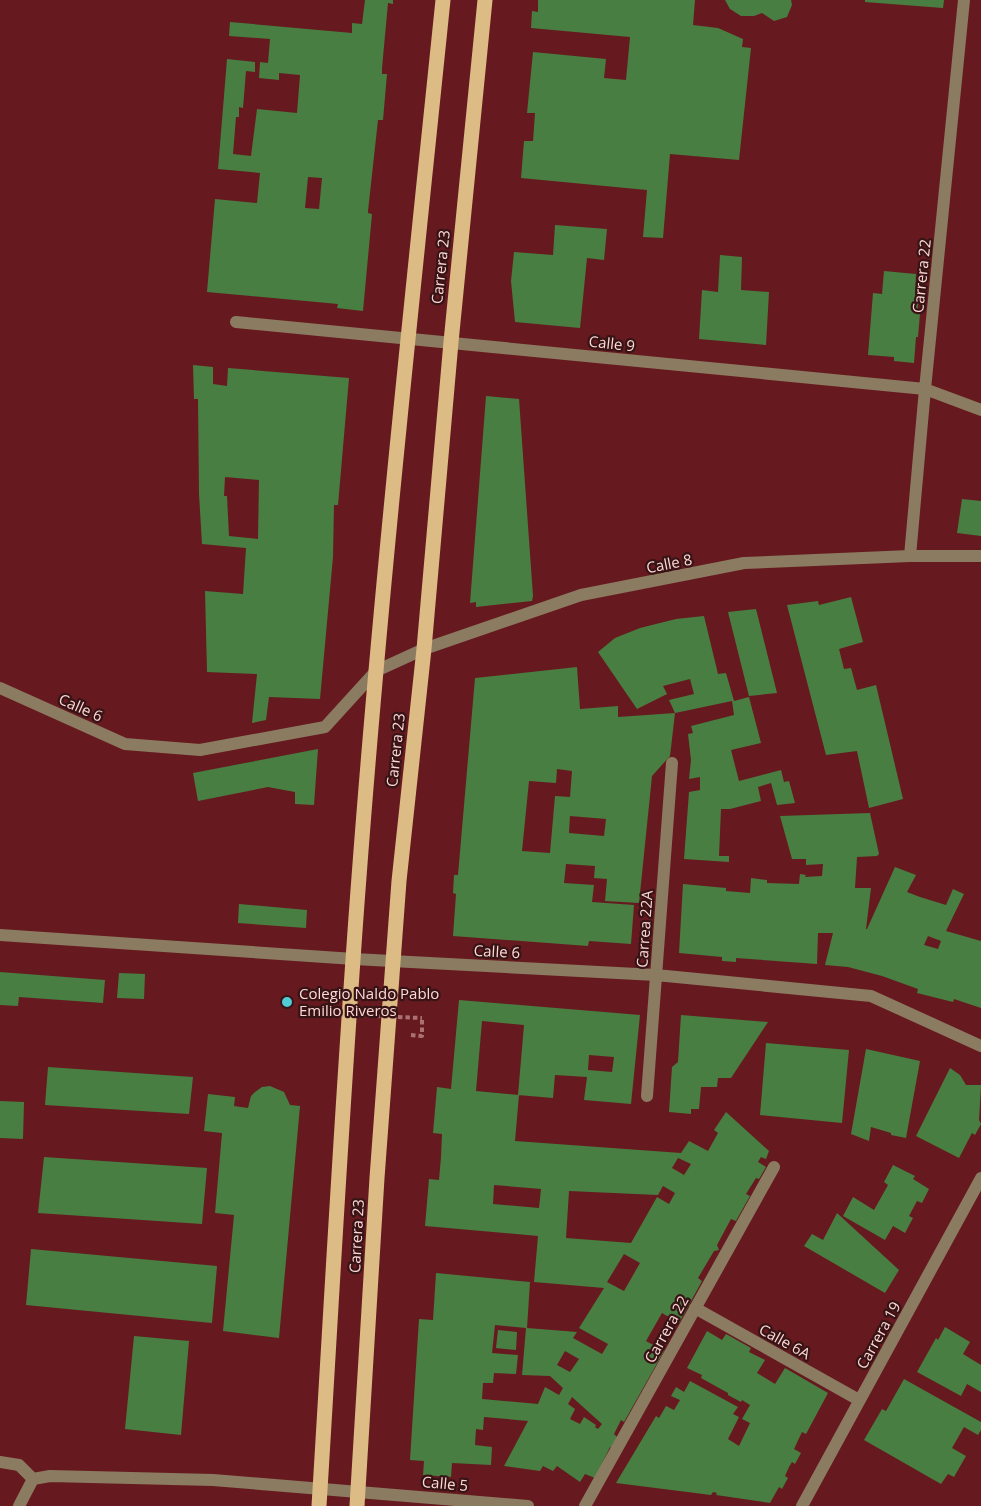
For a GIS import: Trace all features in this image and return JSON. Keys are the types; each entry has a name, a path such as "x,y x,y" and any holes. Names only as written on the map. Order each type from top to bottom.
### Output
{"main road":[{"name":"Carrera 23","path":"319,1506 337,1199 376,671 443,0"},
{"name":"Carrera 23","path":"358,1498 399,881 424,649 450,342 484,0"}],"street":[{"name":"Carrera 22","path":"910,556 964,0"},
{"name":"Calle 9","path":"236,322 925,389 981,410"},
{"name":"Calle 8","path":"376,671 424,649 581,595 744,563 910,556 981,556"},
{"name":"Calle 6","path":"0,688 125,744 200,750 325,727 376,671"},
{"name":"Carrea 22A","path":"647,1096 672,763"},
{"name":"Calle 6","path":"0,935 354,959 656,975 871,996 981,1046"},
{"name":"Carrera 22","path":"585,1506 774,1167"},
{"name":"Carrera 19","path":"802,1506 981,1178"},
{"name":"Calle 6A","path":"695,1308 859,1400"},
{"path":"0,1462 19,1465 33,1479 18,1506"},
{"name":"Calle 5","path":"33,1479 68,1476 213,1480 320,1489 358,1498 528,1506"}],"path":[{"path":"323,1014 422,1018"}],"building":[{"path":"365,0 393,0 393,4 388,3 382,68 382,74 387,74 383,120 378,120 368,211 372,214 363,311 337,308 338,304 207,292 215,199 257,203 260,173 218,169 227,59 255,62 255,72 246,71 243,108 239,107 239,117 236,117 233,154 251,156 257,109 297,113 300,75 279,73 279,80 259,78 260,62 268,63 270,39 229,36 230,22 352,33 352,23 362,24","holes":["308,177 322,178 319,209 305,208"]},
{"path":"538,0 695,0 693,25 718,28 743,39 742,47 751,48 739,160 670,154 663,238 643,237 647,190 521,178 524,141 533,141 535,113 527,113 533,52 606,59 604,78 626,80 630,37 531,28 532,11 538,12"},
{"path":"725,0 791,0 792,5 787,17 774,21 762,13 754,16 741,16 730,9"},
{"path":"865,0 944,0 943,8 865,2"},
{"path":"555,225 607,229 604,260 587,258 580,328 515,322 511,281 514,252 553,255"},
{"path":"720,255 742,257 741,290 769,292 766,345 699,339 702,290 718,292"},
{"path":"884,271 916,274 915,297 919,297 917,314 920,314 914,363 894,361 894,357 868,355 873,293 882,294"},
{"path":"193,365 213,367 213,384 227,386 228,368 349,378 338,505 334,505 333,557 320,699 269,697 266,720 252,723 257,674 207,672 205,591 243,594 246,548 202,544 198,399 194,399","holes":["225,477 259,480 258,539 229,536 227,496 224,496"]},
{"path":"486,396 519,399 533,596 532,601 476,607 476,602 470,603"},
{"path":"962,499 981,501 981,536 957,533"},
{"path":"851,597 863,642 839,649 844,669 851,668 857,690 876,685 903,799 869,808 857,751 826,755 787,605 818,601 819,605"},
{"path":"756,609 777,693 749,696 728,612"},
{"path":"704,616 718,674 726,673 734,701 749,697 761,743 731,750 739,781 781,770 784,782 789,781 795,803 777,805 771,783 758,787 761,801 721,809 719,856 729,856 729,862 684,859 689,792 700,790 700,777 689,779 691,760 688,734 693,733 691,726 734,715 732,701 675,713 669,700 694,694 690,679 663,686 667,694 637,709 598,652 615,638 640,628 676,619"},
{"path":"577,667 580,709 618,706 618,717 675,713 670,756 652,776 639,903 605,901 607,879 594,878 595,866 566,864 564,883 594,885 592,902 634,905 631,944 589,941 588,946 453,936 456,894 453,893 454,875 458,875 475,678","holes":["557,769 572,771 570,797 555,796 550,853 522,851 529,781 556,783","570,816 606,819 604,836 569,833"]},
{"path":"318,749 314,805 295,804 295,792 268,787 198,801 193,773"},
{"path":"870,813 879,854 857,857 855,888 871,888 866,929 895,867 916,875 907,892 946,905 953,889 964,894 946,931 981,941 981,1008 954,999 953,1002 917,993 918,989 882,976 848,967 825,965 833,933 818,933 817,964 736,958 736,962 722,961 722,957 679,953 683,884 750,893 751,878 767,880 767,883 799,884 800,874 806,875 805,877 822,876 823,864 806,865 806,859 792,859 780,816","holes":["928,936 941,941 938,949 924,945"]},
{"path":"239,904 307,910 306,928 238,923"},
{"path":"0,972 105,980 103,1003 19,997 18,1006 0,1005"},
{"path":"119,973 145,974 144,999 117,998"},
{"path":"459,1000 640,1015 631,1104 584,1100 587,1077 555,1075 553,1098 519,1095 515,1141 681,1153 689,1141 708,1151 718,1133 714,1130 726,1112 769,1151 766,1159 761,1157 758,1162 766,1167 746,1194 750,1196 736,1221 731,1219 717,1245 719,1250 714,1251 698,1278 702,1281 679,1323 662,1313 646,1341 664,1351 624,1422 621,1420 614,1434 618,1438 613,1449 610,1447 595,1478 585,1474 580,1482 557,1466 553,1471 543,1466 540,1471 504,1466 528,1421 484,1417 483,1430 476,1429 475,1445 492,1447 491,1465 452,1463 451,1477 423,1475 424,1461 410,1460 419,1319 433,1320 436,1273 530,1282 527,1328 577,1332 573,1338 602,1354 608,1344 579,1328 604,1288 534,1282 538,1236 425,1226 429,1179 439,1180 441,1157 442,1134 433,1133 437,1087 451,1089","holes":["482,1021 524,1025 518,1095 476,1091","589,1055 614,1057 612,1072 588,1070","678,1158 691,1164 684,1175 672,1168","494,1185 541,1189 539,1208 493,1204","663,1186 675,1193 669,1204 657,1197 631,1243 566,1238 569,1191 658,1195","624,1254 640,1263 624,1291 607,1282","495,1325 526,1328 522,1375 550,1376 563,1388 559,1395 545,1387 538,1404 482,1399 483,1383 493,1383 494,1373 516,1374 518,1355 492,1353","565,1351 579,1359 570,1372 557,1365","572,1397 602,1424 598,1429 584,1417 580,1424 570,1419 575,1409 568,1404"]},
{"path":"681,1015 768,1022 731,1078 718,1078 717,1087 701,1087 699,1109 691,1109 691,1114 669,1112 672,1067 678,1062"},
{"path":"766,1043 849,1050 842,1123 760,1115"},
{"path":"866,1049 920,1061 906,1138 871,1127 869,1141 851,1134"},
{"path":"48,1067 193,1077 189,1114 45,1105"},
{"path":"950,1068 960,1075 966,1085 981,1085 979,1120 981,1124 975,1135 972,1133 959,1158 916,1136"},
{"path":"270,1086 284,1092 290,1105 300,1106 279,1338 223,1331 234,1215 215,1213 222,1133 204,1131 208,1094 235,1097 234,1106 248,1108 251,1096 255,1092 262,1087"},
{"path":"0,1101 24,1102 23,1139 0,1138"},
{"path":"44,1157 207,1168 202,1224 38,1213"},
{"path":"893,1165 915,1176 913,1179 929,1189 922,1203 917,1201 909,1216 913,1218 905,1233 893,1226 885,1240 843,1216 853,1197 874,1210 888,1185 884,1182"},
{"path":"837,1213 899,1270 885,1293 804,1246 812,1234 823,1240"},
{"path":"31,1249 217,1266 212,1323 26,1305"},
{"path":"945,1327 970,1342 963,1354 981,1365 981,1392 967,1384 961,1396 917,1372 936,1338 938,1340"},
{"path":"498,1330 517,1332 516,1350 496,1348"},
{"path":"707,1331 722,1340 726,1334 751,1348 749,1352 765,1360 757,1373 775,1384 785,1368 828,1393 806,1434 802,1432 794,1449 801,1453 795,1464 792,1462 785,1476 788,1478 782,1489 779,1487 770,1503 716,1495 717,1493 713,1492 711,1495 616,1483 656,1416 659,1418 666,1406 674,1410 680,1400 671,1396 676,1387 684,1392 690,1381 738,1407 733,1414 739,1417 728,1439 739,1446 750,1423 742,1419 750,1405 728,1395 701,1378 702,1375 687,1368"},
{"path":"134,1336 189,1341 181,1435 125,1429"},
{"path":"904,1379 981,1422 978,1435 964,1427 952,1448 966,1456 954,1477 948,1474 941,1484 864,1440 882,1409 886,1411"}],"place":[{"name":"Colegio Naldo Pablo Emilio Riveros","path":"287,1002"}]}
